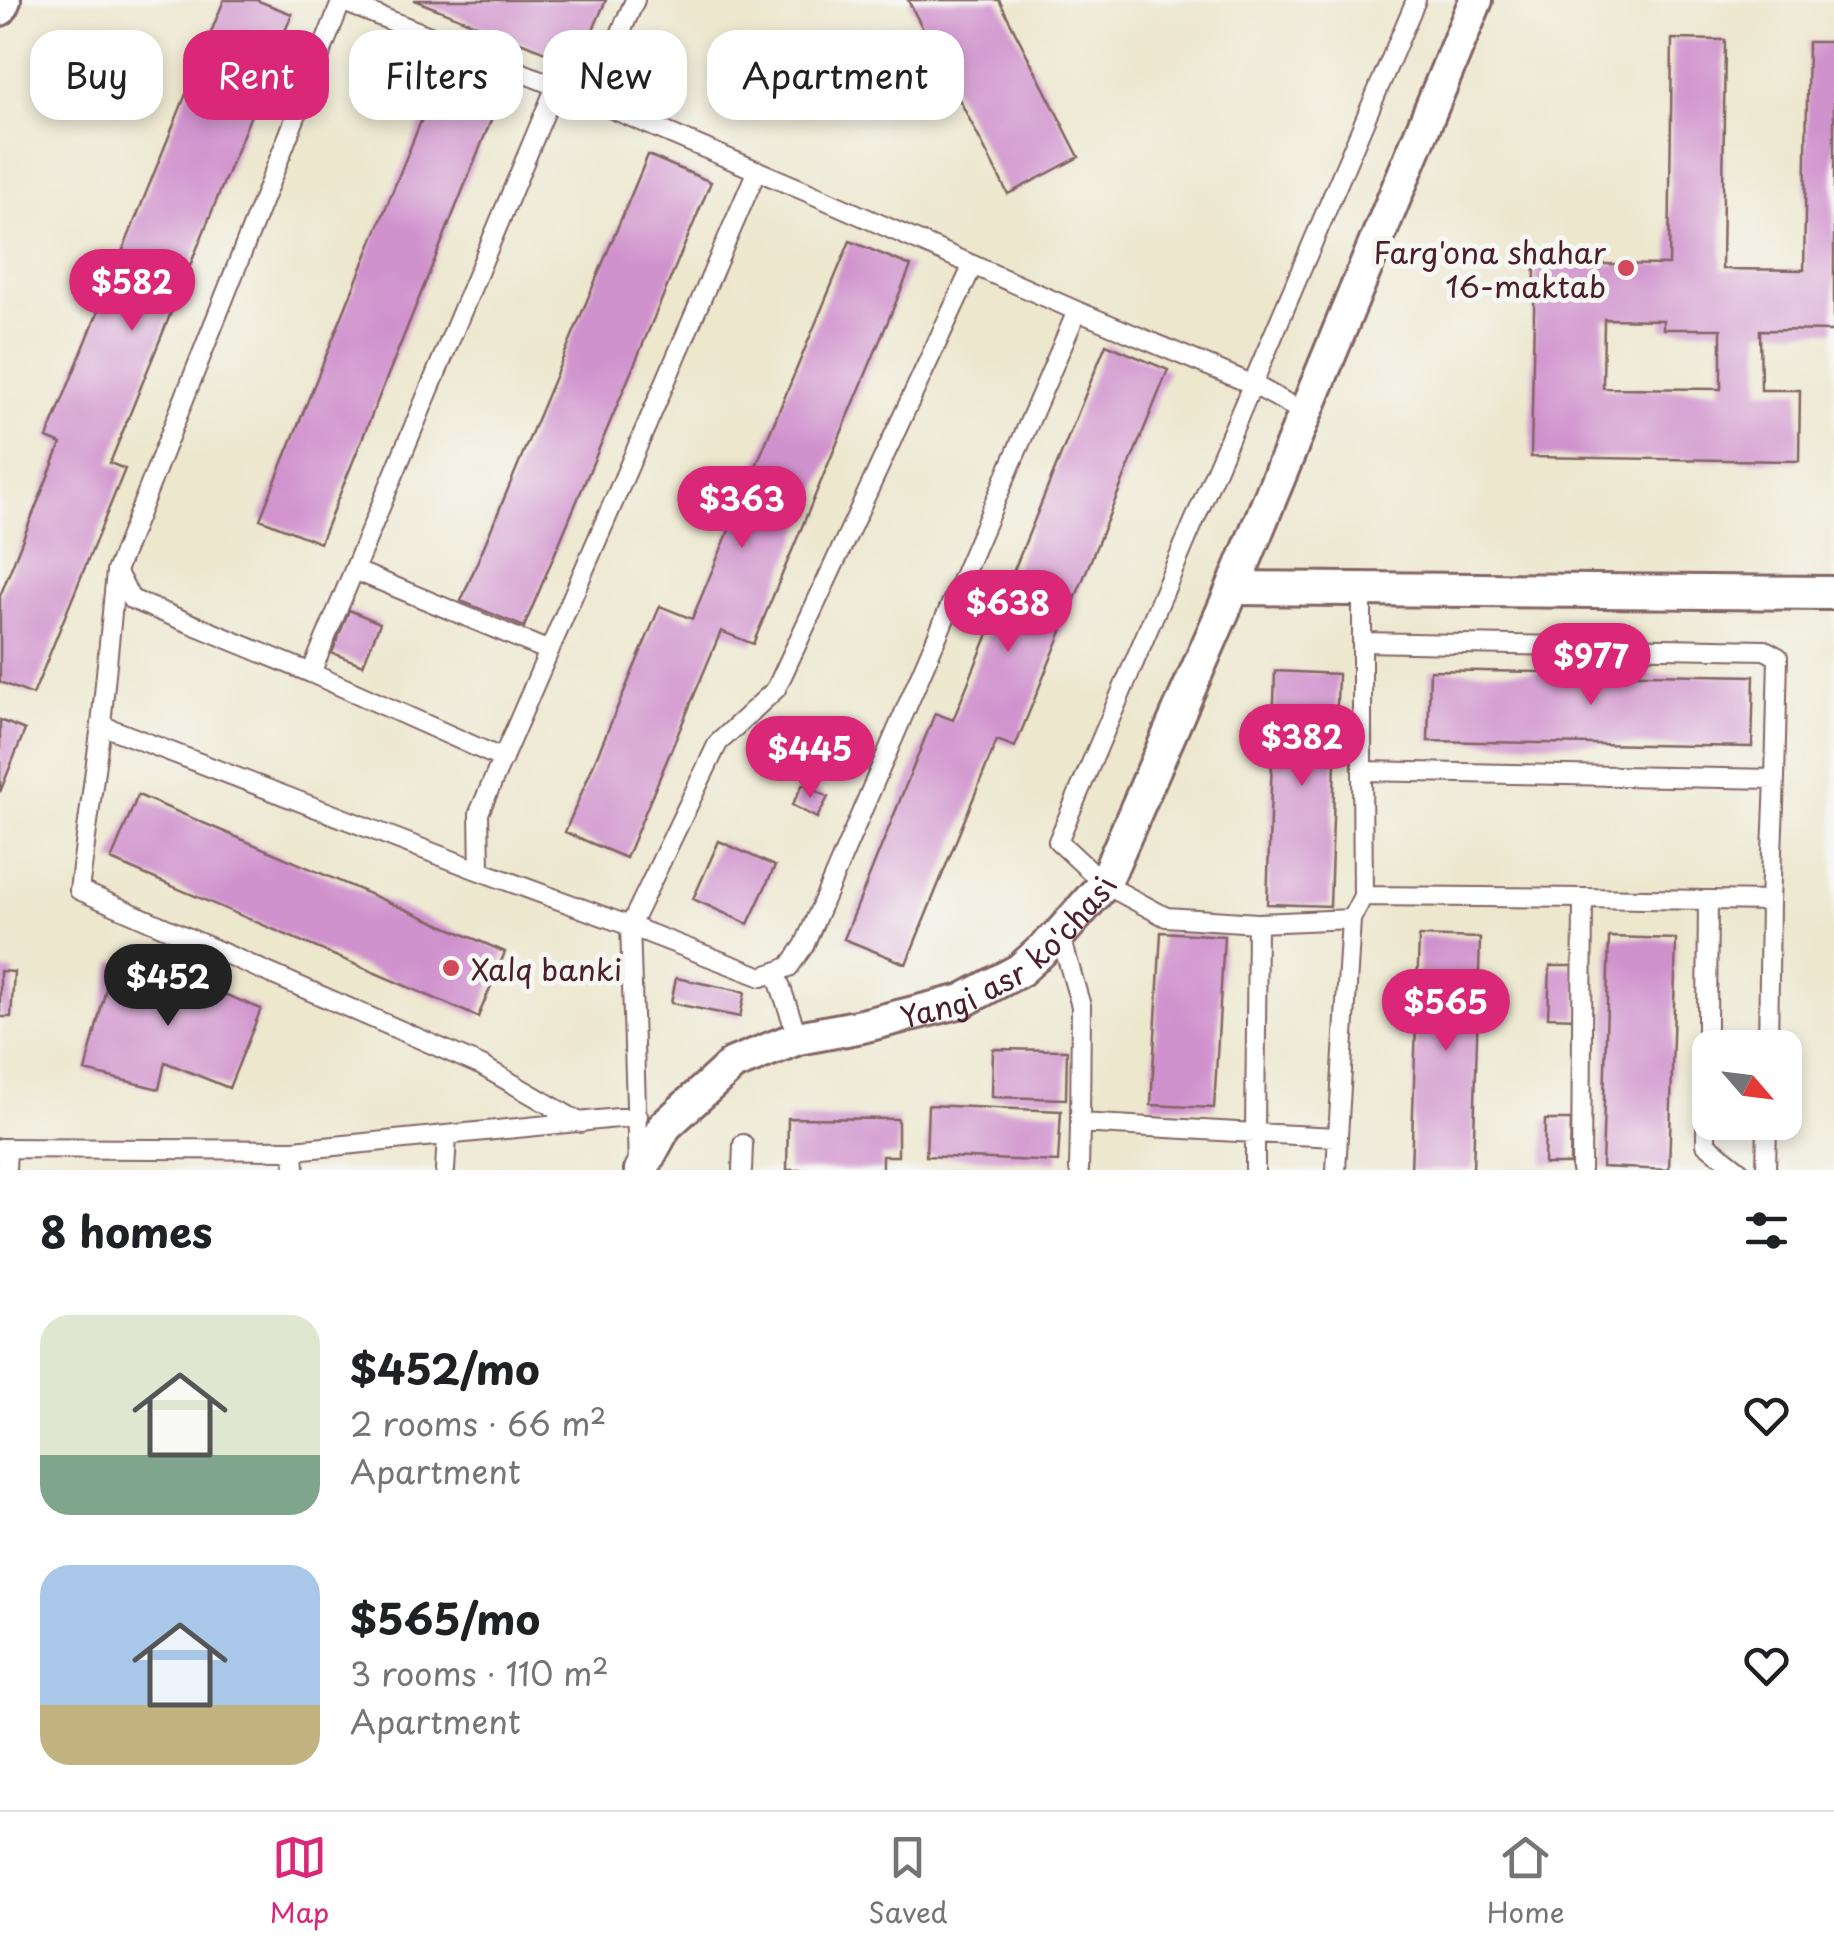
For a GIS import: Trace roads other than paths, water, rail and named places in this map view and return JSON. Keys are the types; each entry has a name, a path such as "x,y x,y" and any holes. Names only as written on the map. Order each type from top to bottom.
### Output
{"street":[{"path":"0,9 4,0"},
{"name":"Yangi asr ko'chasi","path":"639,1170 665,1126 733,1064 798,1038 962,1000 1020,970 1060,934 1104,884 1234,588 1476,0"},
{"path":"1234,588 1834,593"}],"lane":[{"path":"622,30 635,0"},
{"path":"1350,919 1257,923 1166,917 1104,884 1058,841 1416,0"},
{"path":"543,81 342,1 116,571 102,725 80,890 482,1066 580,1122"},
{"path":"311,673 543,117"},
{"path":"638,120 1254,386 1306,413"},
{"path":"480,871 480,814 757,170"},
{"path":"639,1170 630,926 718,743 776,689 973,265"},
{"path":"102,725 762,977 776,973 789,967 804,946 1077,311"},
{"path":"354,570 550,651"},
{"path":"116,571 131,599 311,673 503,759"},
{"path":"1336,1170 1350,919 1362,896 1362,590"},
{"path":"1362,642 1764,650 1778,658 1768,1030"},
{"path":"1362,771 1775,779"},
{"path":"1362,896 1770,901"},
{"path":"1582,898 1582,1170"},
{"path":"1708,900 1706,1144 1738,1170"},
{"path":"1255,1170 1257,923"},
{"path":"1060,934 1081,1006 1080,1170"},
{"path":"776,973 798,1038"},
{"path":"6,1170 3,1148 294,1150 638,1116"},
{"path":"1080,1123 1337,1137"},
{"path":"445,1170 446,1136"},
{"path":"1766,1170 1767,1140"},
{"path":"742,1170 743,1144"},
{"path":"294,1150 295,1170"}],"place":[{"name":"Farg'ona shahar 16-maktab","path":"1626,268"},
{"name":"Xalq banki","path":"451,968"}]}
